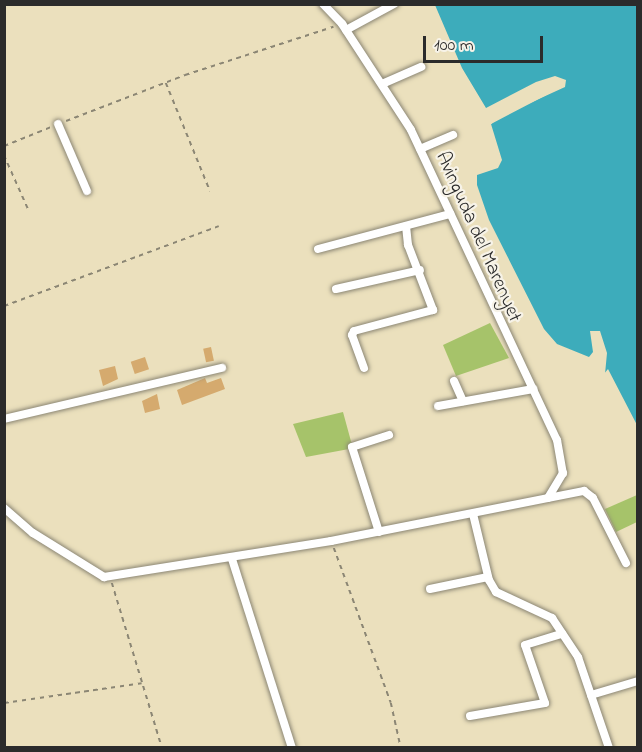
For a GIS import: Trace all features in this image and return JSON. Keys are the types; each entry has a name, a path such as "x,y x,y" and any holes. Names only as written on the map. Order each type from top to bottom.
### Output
{"street":[{"name":"Avinguda del Marenyet","path":"323,4 344,27 382,84 420,149 557,440 562,472 548,498"},
{"path":"344,27 394,4"},
{"path":"382,84 421,67"},
{"path":"58,124 87,191"},
{"path":"420,149 453,135"},
{"path":"318,249 450,214"},
{"path":"364,368 352,335 354,331 432,310 420,270 408,244 406,226"},
{"path":"336,289 420,270"},
{"path":"4,418 222,368"},
{"path":"454,381 463,401"},
{"path":"438,406 533,389"},
{"path":"379,532 352,447 389,435"},
{"path":"4,508 33,533 104,577 331,542 584,491 592,498 626,563"},
{"path":"473,513 488,577 496,592 552,618 578,657 609,747"},
{"path":"232,559 292,747"},
{"path":"430,589 488,577"},
{"path":"470,716 545,703 525,645 562,634"},
{"path":"591,695 638,681"}],"path":[{"path":"4,146 166,82 344,27"},
{"path":"166,82 210,190"},
{"path":"4,155 29,212"},
{"path":"4,306 219,226"},
{"path":"331,542 391,703 401,747"},
{"path":"110,576 162,747"},
{"path":"4,703 142,682"}],"green space":[{"path":"490,323 509,358 456,376 443,345"},
{"path":"343,412 352,445 349,449 306,457 293,424"},
{"path":"637,495 637,522 616,532 605,509"}],"water":[{"path":"435,5 637,5 637,458 636,430 605,374 607,353 600,331 590,331 593,352 589,357 557,344 544,329 489,220 477,185 477,172 499,162 488,127 499,117 565,87 566,80 555,76 536,82 486,108 462,68"}],"pier":[{"path":"559,87 491,124 502,160 498,168 474,176 475,170 496,161 486,124 497,114"},
{"path":"608,369 637,425 638,461 633,448 633,430 603,375"}],"building":[{"path":"211,347 214,361 206,362 203,349"},
{"path":"145,357 149,369 135,374 131,362"},
{"path":"115,366 118,379 103,386 99,370"},
{"path":"205,378 207,383 221,378 225,389 182,405 177,390"},
{"path":"157,394 160,409 145,413 142,401"}]}
